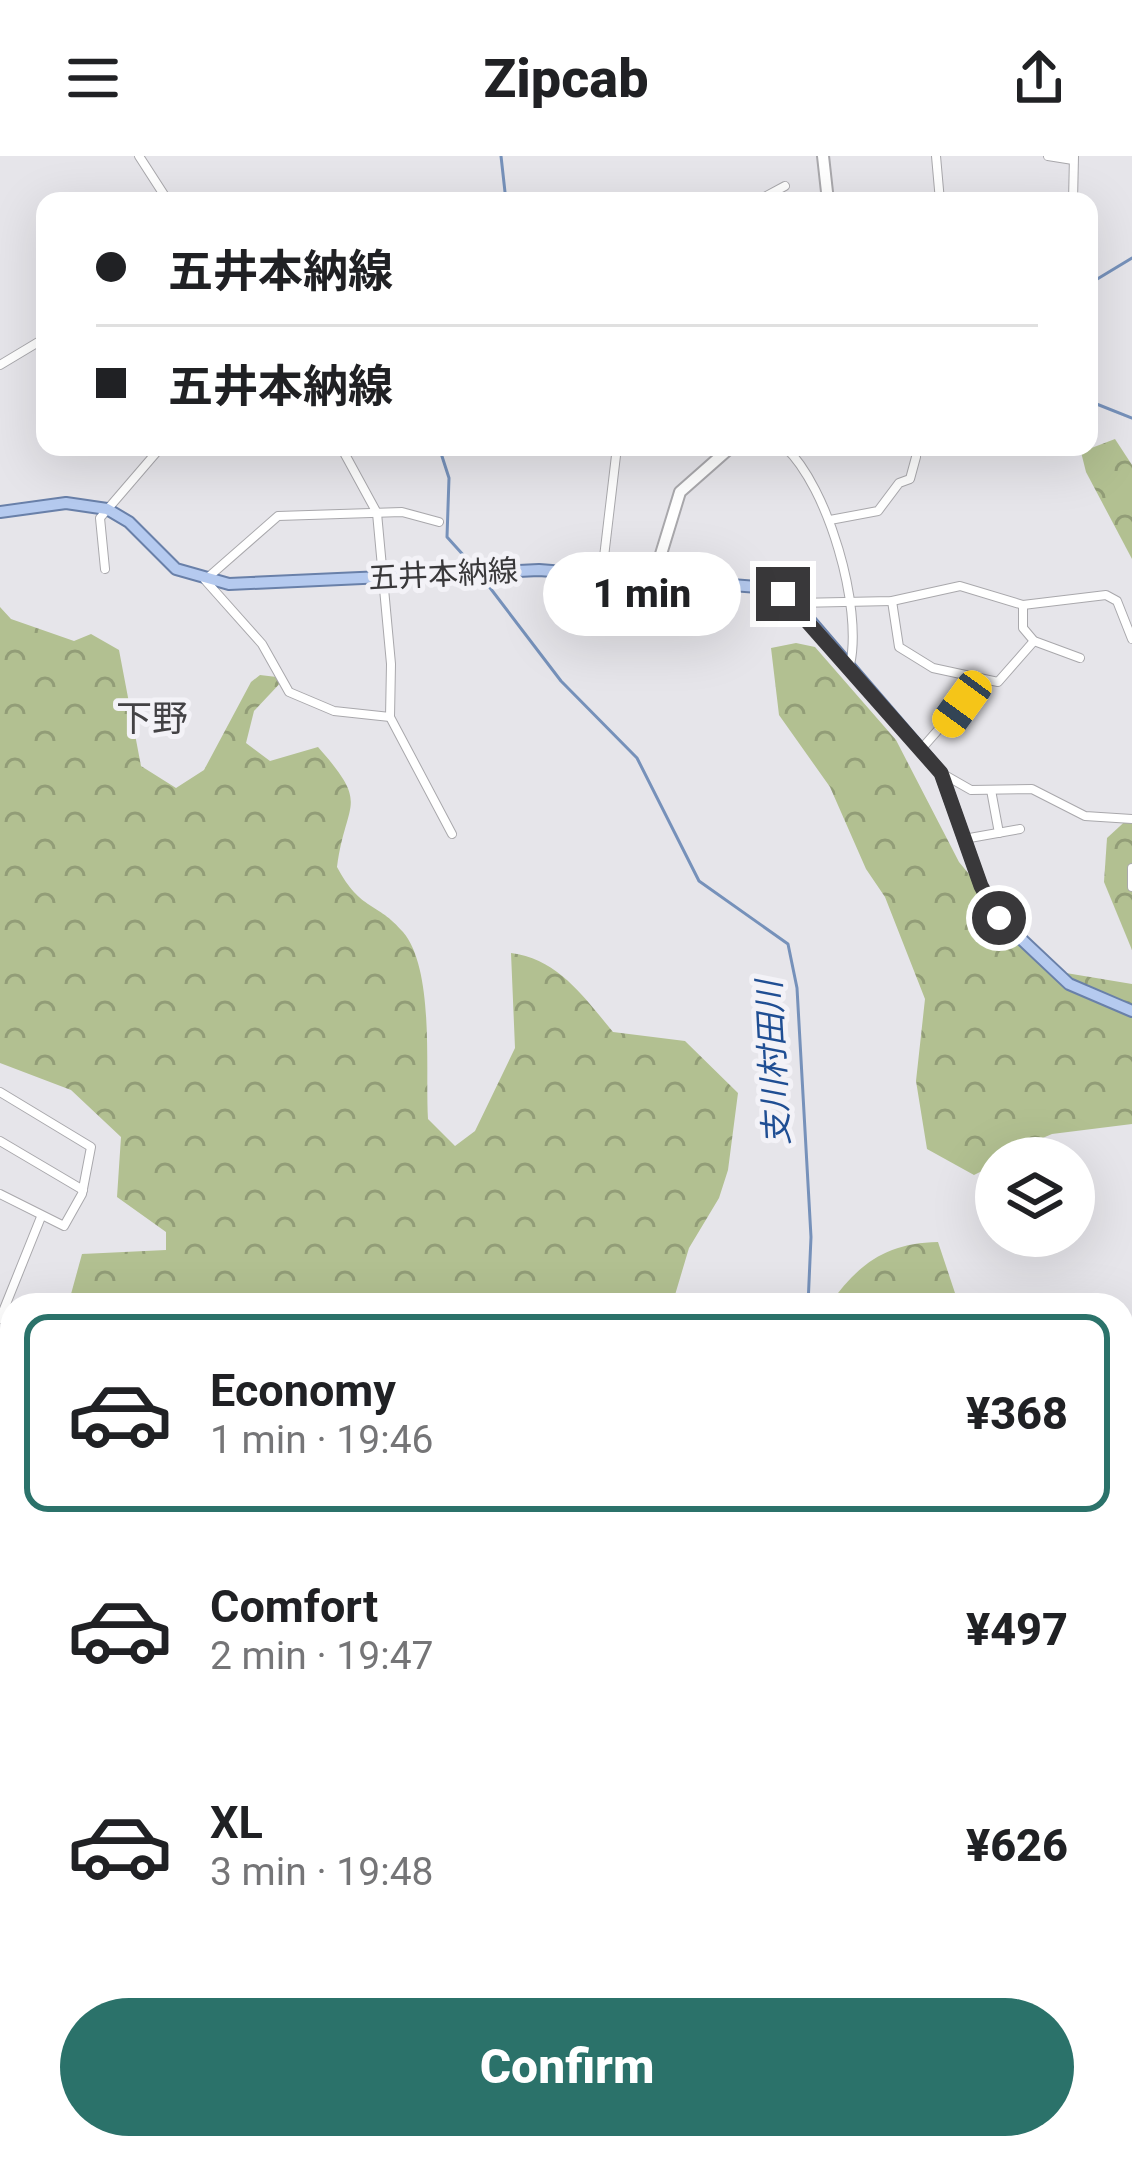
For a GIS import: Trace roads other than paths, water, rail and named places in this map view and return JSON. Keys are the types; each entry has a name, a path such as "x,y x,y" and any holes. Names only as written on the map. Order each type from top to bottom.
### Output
{"main road":[{"path":"824,156 827,192"},
{"path":"654,578 680,493 721,456"},
{"path":"0,512 66,503 107,509"},
{"name":"五井本納線","path":"107,509 129,522 164,560 205,580 243,585 512,570 760,585 795,603 923,747 941,773 981,886 1026,948 1070,984 1132,1011"}],"street":[{"path":"139,156 162,192"},
{"path":"936,156 939,192"},
{"path":"1048,156 1073,158 1073,192"},
{"path":"774,192 785,186"},
{"path":"0,365 36,343"},
{"path":"105,568 100,518 153,456"},
{"path":"346,456 377,513 391,664 390,717 454,829 452,834"},
{"path":"602,574 607,492 615,456"},
{"path":"791,456 830,520 848,602 850,664"},
{"path":"830,520 878,512 899,482 910,479 916,457"},
{"path":"390,717 334,711 289,692 262,644 205,580 278,516 415,514 439,522"},
{"path":"795,603 892,601 960,586 1023,605 1106,595 1117,601 1132,639"},
{"path":"892,601 899,647 934,668 998,682 1034,641"},
{"path":"1023,605 1023,628 1034,641 1080,658"},
{"path":"923,747 984,678"},
{"path":"941,773 971,790 1032,789 1084,816 1132,819"},
{"path":"991,790 999,833"},
{"path":"964,839 1019,829"},
{"path":"1132,868 1132,887"},
{"path":"0,1092 92,1147 83,1190 64,1226 0,1194"},
{"path":"0,1141 83,1190"},
{"path":"10,1293 40,1217"}],"waterway":[{"name":"支川村田川","path":"501,156 505,192"},
{"path":"1098,279 1132,258"},
{"path":"1098,405 1132,418"},
{"name":"支川村田川","path":"442,456 449,478 447,537 475,568"},
{"name":"支川村田川","path":"481,576 561,681 637,758 699,881 788,944 797,988 811,1237 809,1293"}],"district":[{"name":"下野","path":"152,719"}]}
